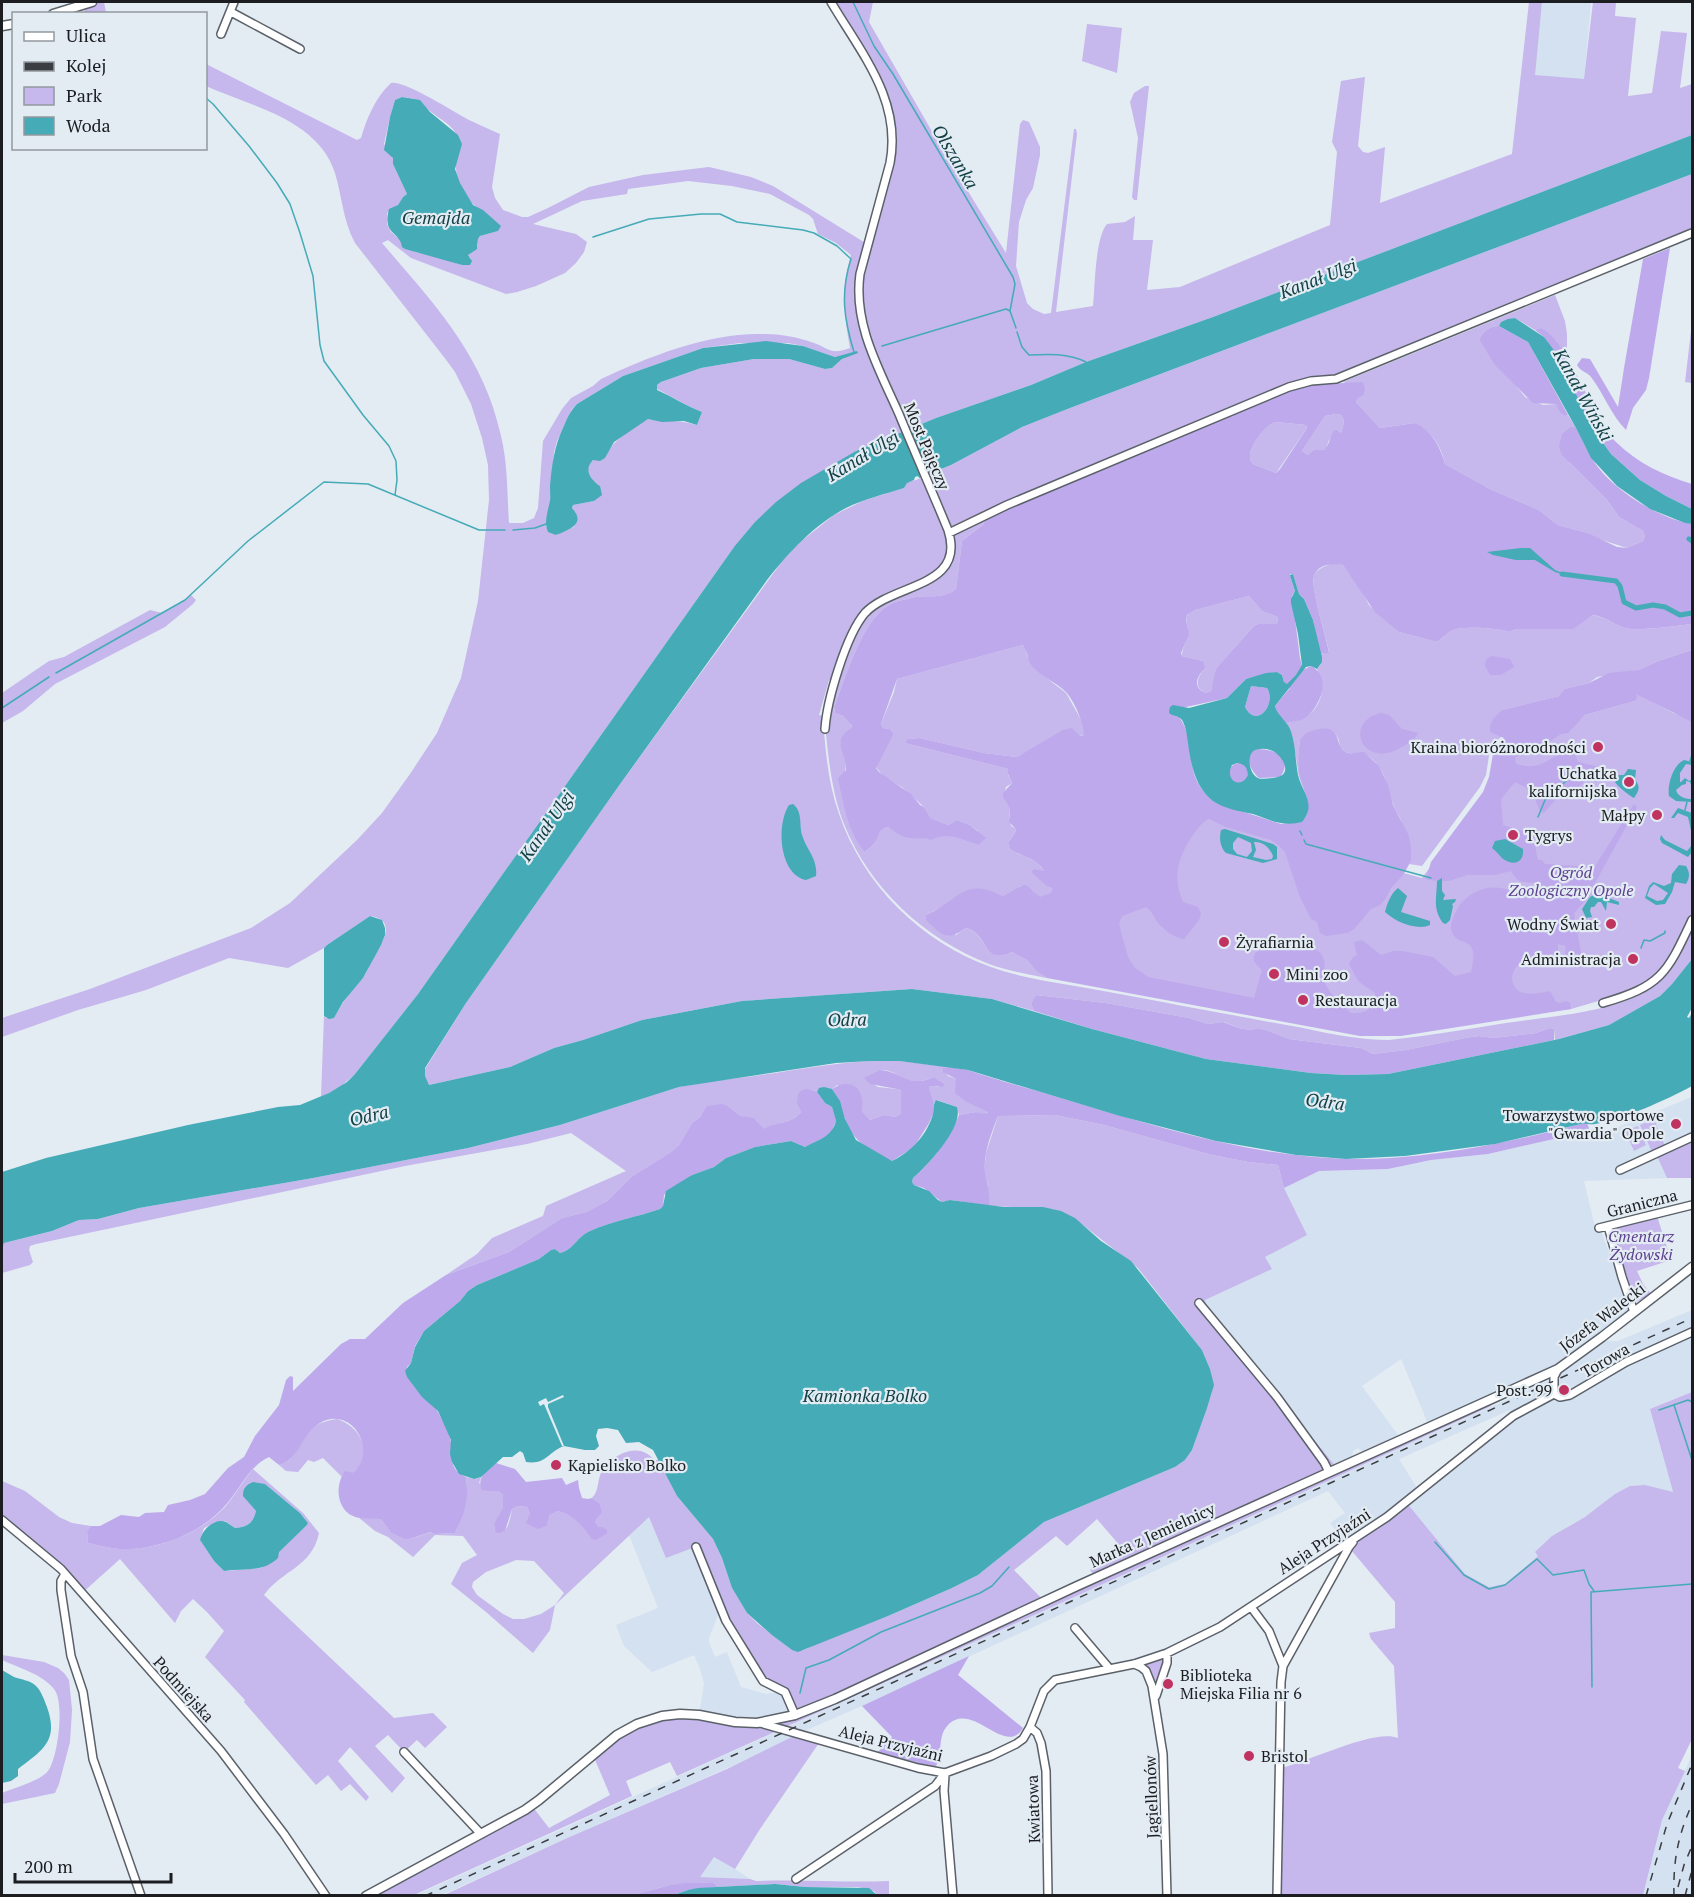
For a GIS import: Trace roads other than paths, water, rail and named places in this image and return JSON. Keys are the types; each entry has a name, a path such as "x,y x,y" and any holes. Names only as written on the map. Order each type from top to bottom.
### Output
{"main road":[{"path":"60,12 92,2"},
{"name":"Józefa Walecki","path":"1558,1369 1692,1267"},
{"name":"Marka z Jemielnicy","path":"757,1722 795,1715 835,1699 1075,1587 1558,1369"},
{"name":"Aleja Przyjaźni","path":"366,1896 532,1806 617,1735 637,1724 662,1716 680,1714 735,1722 757,1722"}],"street":[{"path":"221,34 234,2"},
{"name":"Most Pajęczy","path":"831,2 884,92 893,128 891,163 859,282 860,317 881,373 949,531"},
{"path":"231,12 300,49"},
{"path":"825,729 826,717 844,654 856,626 866,613 882,600 941,573 950,556 949,531 1289,387 1311,381 1336,379 1692,234"},
{"path":"1603,1003 1637,992 1654,980 1671,963 1692,920"},
{"path":"1620,1170 1692,1137"},
{"name":"Graniczna","path":"1599,1228 1692,1205"},
{"path":"1608,1226 1634,1312"},
{"path":"1199,1303 1277,1397 1329,1472"},
{"name":"Torowa","path":"1558,1369 1554,1377 1554,1394 1560,1397 1570,1395 1626,1362 1692,1332"},
{"name":"Aleja Przyjaźni","path":"757,1722 918,1768 945,1773 1009,1749 1023,1739 1044,1691 1052,1682 1064,1677 1134,1664 1167,1653 1220,1628 1387,1518 1499,1425 1554,1394"},
{"name":"Podmiejska","path":"2,1520 48,1557 65,1574 221,1751 284,1833 326,1896"},
{"path":"1277,1896 1278,1769 1283,1666 1349,1547 1360,1535"},
{"path":"696,1547 726,1621 763,1681 785,1692 795,1715"},
{"path":"65,1574 61,1581 61,1590 71,1656 83,1692 93,1759 141,1896"},
{"path":"1251,1607 1269,1631 1283,1666"},
{"path":"1075,1628 1108,1668"},
{"name":"Jagiellonów","path":"1155,1698 1167,1663 1167,1653"},
{"name":"Jagiellonów","path":"1134,1664 1144,1668 1148,1674 1155,1698 1163,1754 1167,1896"},
{"name":"Kwiatowa","path":"1030,1727 1037,1733 1041,1743 1046,1771 1048,1896"},
{"path":"404,1752 481,1834"},
{"path":"796,1879 935,1786 945,1773"},
{"path":"945,1773 944,1791 953,1896"}],"water":[{"name":"Gemajda","path":"402,97 420,100 430,112 458,135 462,144 455,169 460,183 473,205 483,210 501,226 498,231 480,236 477,249 468,255 472,261 470,265 462,265 405,249 388,224 389,209 398,205 407,194 393,164 393,158 384,150 395,100"},
{"path":"1692,135 1692,174 1022,427 951,465 919,478 915,477 904,488 853,505 823,522 793,549 767,580 618,787 466,1003 425,1068 425,1076 429,1085 510,1067 554,1048 642,1020 742,1001 912,989 992,999 1092,1029 1206,1059 1311,1073 1388,1074 1559,1039 1609,1025 1660,996 1692,959 1692,1008 1687,1017 1689,1018 1692,1013 1692,1086 1645,1108 1595,1124 1581,1124 1495,1144 1405,1156 1346,1159 1296,1155 1216,1141 1120,1116 968,1070 899,1061 836,1063 679,1087 560,1125 468,1148 139,1208 98,1219 79,1220 52,1231 4,1243 2,1249 2,1172 46,1158 188,1125 278,1107 300,1105 329,1093 347,1082 418,994 734,547 755,522 801,483 856,451 936,418 1213,317"},
{"path":"1515,318 1544,337 1553,349 1594,430 1611,454 1640,480 1692,509 1692,524 1650,509 1617,486 1591,458 1528,342 1499,326 1501,322"},
{"path":"766,341 803,346 835,357 857,351 858,353 842,359 832,368 825,369 789,359 754,359 701,368 661,382 657,385 657,390 702,412 697,425 684,421 662,422 648,419 614,442 605,458 600,461 593,460 588,471 600,486 602,495 594,501 573,505 572,508 578,518 574,526 556,535 548,532 546,519 555,449 567,418 577,404 623,376 703,348"},
{"path":"1530,548 1555,570 1569,576 1555,572 1535,560 1516,560 1487,552"},
{"path":"1293,574 1299,594 1304,599 1313,620 1322,662 1317,669 1311,666 1306,667 1275,706 1292,735 1298,775 1308,804 1306,816 1302,822 1289,824 1227,808 1213,801 1202,789 1195,775 1183,722 1169,712 1173,705 1189,708 1227,698 1246,679 1266,673 1277,672 1282,675 1287,684 1296,675 1302,665 1291,603 1295,591 1290,575","holes":["1251,686 1267,688 1269,694 1268,707 1260,715 1255,716 1245,707","1268,749 1278,754 1285,767 1283,775 1265,779 1255,776 1251,768 1252,752","1237,763 1245,766 1248,775 1241,782 1232,779 1230,775 1232,765"]},
{"path":"1684,760 1692,762 1692,765 1686,764 1680,773 1680,782 1685,778 1689,781 1692,779 1691,785 1686,781 1686,784 1676,790 1681,796 1692,799 1692,802 1676,801 1669,796 1672,776 1677,766"},
{"path":"1628,769 1636,770 1635,779 1639,788 1634,798 1615,782 1619,775 1624,775"},
{"path":"793,804 798,811 802,835 814,860 816,870 816,876 806,880 797,876 790,869 783,848 782,824 789,805"},
{"path":"1678,808 1692,813 1692,835 1688,817 1678,813 1671,818"},
{"path":"1225,829 1273,844 1277,847 1277,859 1263,863 1226,853 1220,842 1221,830","holes":["1238,837 1251,843 1252,851 1247,857 1237,854 1233,849 1233,843","1254,842 1266,846 1272,853 1272,859 1253,857 1256,850"]},
{"path":"1661,835 1665,840 1687,851 1692,845 1692,852 1688,857 1662,843"},
{"path":"1505,839 1523,849 1522,857 1518,862 1503,859 1492,848 1495,841"},
{"path":"1679,865 1686,866 1689,877 1686,884 1675,882 1665,904 1656,905 1645,898 1649,886 1653,882 1664,886 1671,883 1672,874","holes":["1654,884 1668,893 1663,900 1657,901 1647,896"]},
{"path":"1442,878 1442,891 1445,895 1443,900 1456,899 1452,904 1450,920 1446,924 1440,918 1436,907 1437,881"},
{"path":"1398,888 1407,896 1401,912 1430,921 1430,925 1419,927 1407,924 1385,912 1391,896"},
{"path":"1597,893 1619,902 1619,905 1607,902 1606,911 1601,902 1598,902 1591,907 1592,917 1586,918 1582,909 1590,897"},
{"path":"370,916 382,920 385,935 363,978 343,1002 334,1018 329,1019 324,1016 324,948"},
{"name":"Kamionka Bolko","path":"819,1088 832,1089 840,1101 845,1119 856,1140 892,1161 912,1148 922,1136 930,1122 936,1100 957,1107 958,1115 950,1135 935,1156 913,1178 914,1185 929,1191 942,1202 950,1200 1004,1207 1043,1207 1061,1211 1075,1218 1101,1241 1131,1261 1202,1350 1214,1385 1192,1450 1185,1460 1175,1467 1044,1522 978,1575 952,1588 798,1652 772,1635 747,1613 732,1588 713,1539 677,1496 653,1450 639,1442 626,1443 618,1430 598,1429 596,1436 599,1446 595,1450 564,1446 538,1462 526,1462 520,1451 512,1457 503,1457 481,1477 474,1479 459,1474 450,1454 451,1440 438,1411 422,1397 405,1371 411,1363 415,1347 424,1331 477,1285 539,1259 551,1250 555,1249 560,1253 565,1251 582,1236 598,1228 660,1209 663,1206 666,1191 692,1175 714,1167 726,1158 755,1147 791,1141 805,1147 824,1137 831,1131 836,1121 832,1107 825,1103 817,1092"},
{"path":"253,1482 265,1484 300,1513 308,1523 279,1552 278,1558 272,1563 259,1568 224,1571 200,1540 201,1536 210,1525 218,1521 226,1522 235,1528 247,1525 253,1519 256,1511 243,1496 245,1487"},
{"path":"2,1670 14,1677 31,1682 38,1688 47,1707 51,1728 46,1744 18,1769 18,1776 2,1783"},
{"path":"775,1884 869,1888 877,1895 674,1895 698,1888"}],"waterway":[{"name":"Olszanka","path":"853,2 874,46 893,74 1013,277 1015,284 1010,311 1016,328"},
{"path":"207,99 249,146 290,204 313,276 320,345 324,361 363,415 389,446 396,461 395,495"},
{"path":"593,237 649,219 701,214 720,214 737,222 814,233 837,246 851,259 844,295 854,352"},
{"path":"882,346 1006,309 1010,311"},
{"name":"Olszanka","path":"1017,332 1022,347 1029,355 1051,354 1086,362"},
{"path":"56,673 185,600 248,541 324,482 368,484 479,530 505,530"},
{"path":"513,530 535,528 546,524"},
{"path":"1562,574 1616,581 1620,586 1624,602 1636,608 1653,605 1665,607 1680,615 1692,613"},
{"path":"2,708 49,677"},
{"path":"1690,761 1692,755"},
{"path":"1538,817 1545,800 1576,772 1578,766"},
{"path":"1685,810 1687,802"},
{"path":"1300,831 1302,835"},
{"path":"1304,840 1306,844 1431,878"},
{"path":"1641,948 1644,940 1650,941 1665,931"},
{"path":"1659,1410 1688,1400 1692,1402"},
{"path":"1674,1405 1692,1460"},
{"path":"1435,1542 1464,1575 1489,1589 1505,1585 1537,1559 1553,1575 1584,1570 1594,1591"},
{"path":"800,1693 806,1668 829,1660 881,1632 980,1593 992,1586 1009,1567"},
{"path":"1592,1687 1591,1592 1692,1584"}],"railway":[{"path":"425,1896 1692,1318"},
{"path":"1646,1896 1667,1824 1692,1764"},
{"path":"1674,1896 1677,1848 1692,1804"},
{"path":"1678,1887 1692,1846"},
{"path":"1685,1896 1692,1870"}],"place":[{"name":"Kraina bioróżnorodności","path":"1598,747"},
{"name":"Uchatka kalifornijska","path":"1629,782"},
{"name":"Małpy","path":"1657,815"},
{"name":"Tygrys","path":"1513,835"},
{"name":"Wodny Świat","path":"1611,924"},
{"name":"Żyrafiarnia","path":"1224,942"},
{"name":"Administracja","path":"1633,959"},
{"name":"Mini zoo","path":"1274,974"},
{"name":"Restauracja","path":"1303,1000"},
{"name":"Towarzystwo sportowe \"Gwardia\" Opole","path":"1676,1124"},
{"name":"Post. 99","path":"1564,1390"},
{"name":"Kąpielisko Bolko","path":"556,1465"},
{"name":"Biblioteka Miejska Filia nr 6","path":"1168,1684"},
{"name":"Bristol","path":"1249,1756"}],"water label":[{"name":"Kanał Ulgi","path":"1318,279"},
{"name":"Kanał Wiński","path":"1583,395"},
{"name":"Kanał Ulgi","path":"863,456"},
{"name":"Kanał Ulgi","path":"547,826"},
{"name":"Odra","path":"847,1020"},
{"name":"Odra","path":"1325,1102"},
{"name":"Odra","path":"369,1116"}],"park label":[{"name":"Ogród Zoologiczny Opole","path":"1571,881"},
{"name":"Cmentarz Żydowski","path":"1641,1245"}]}
